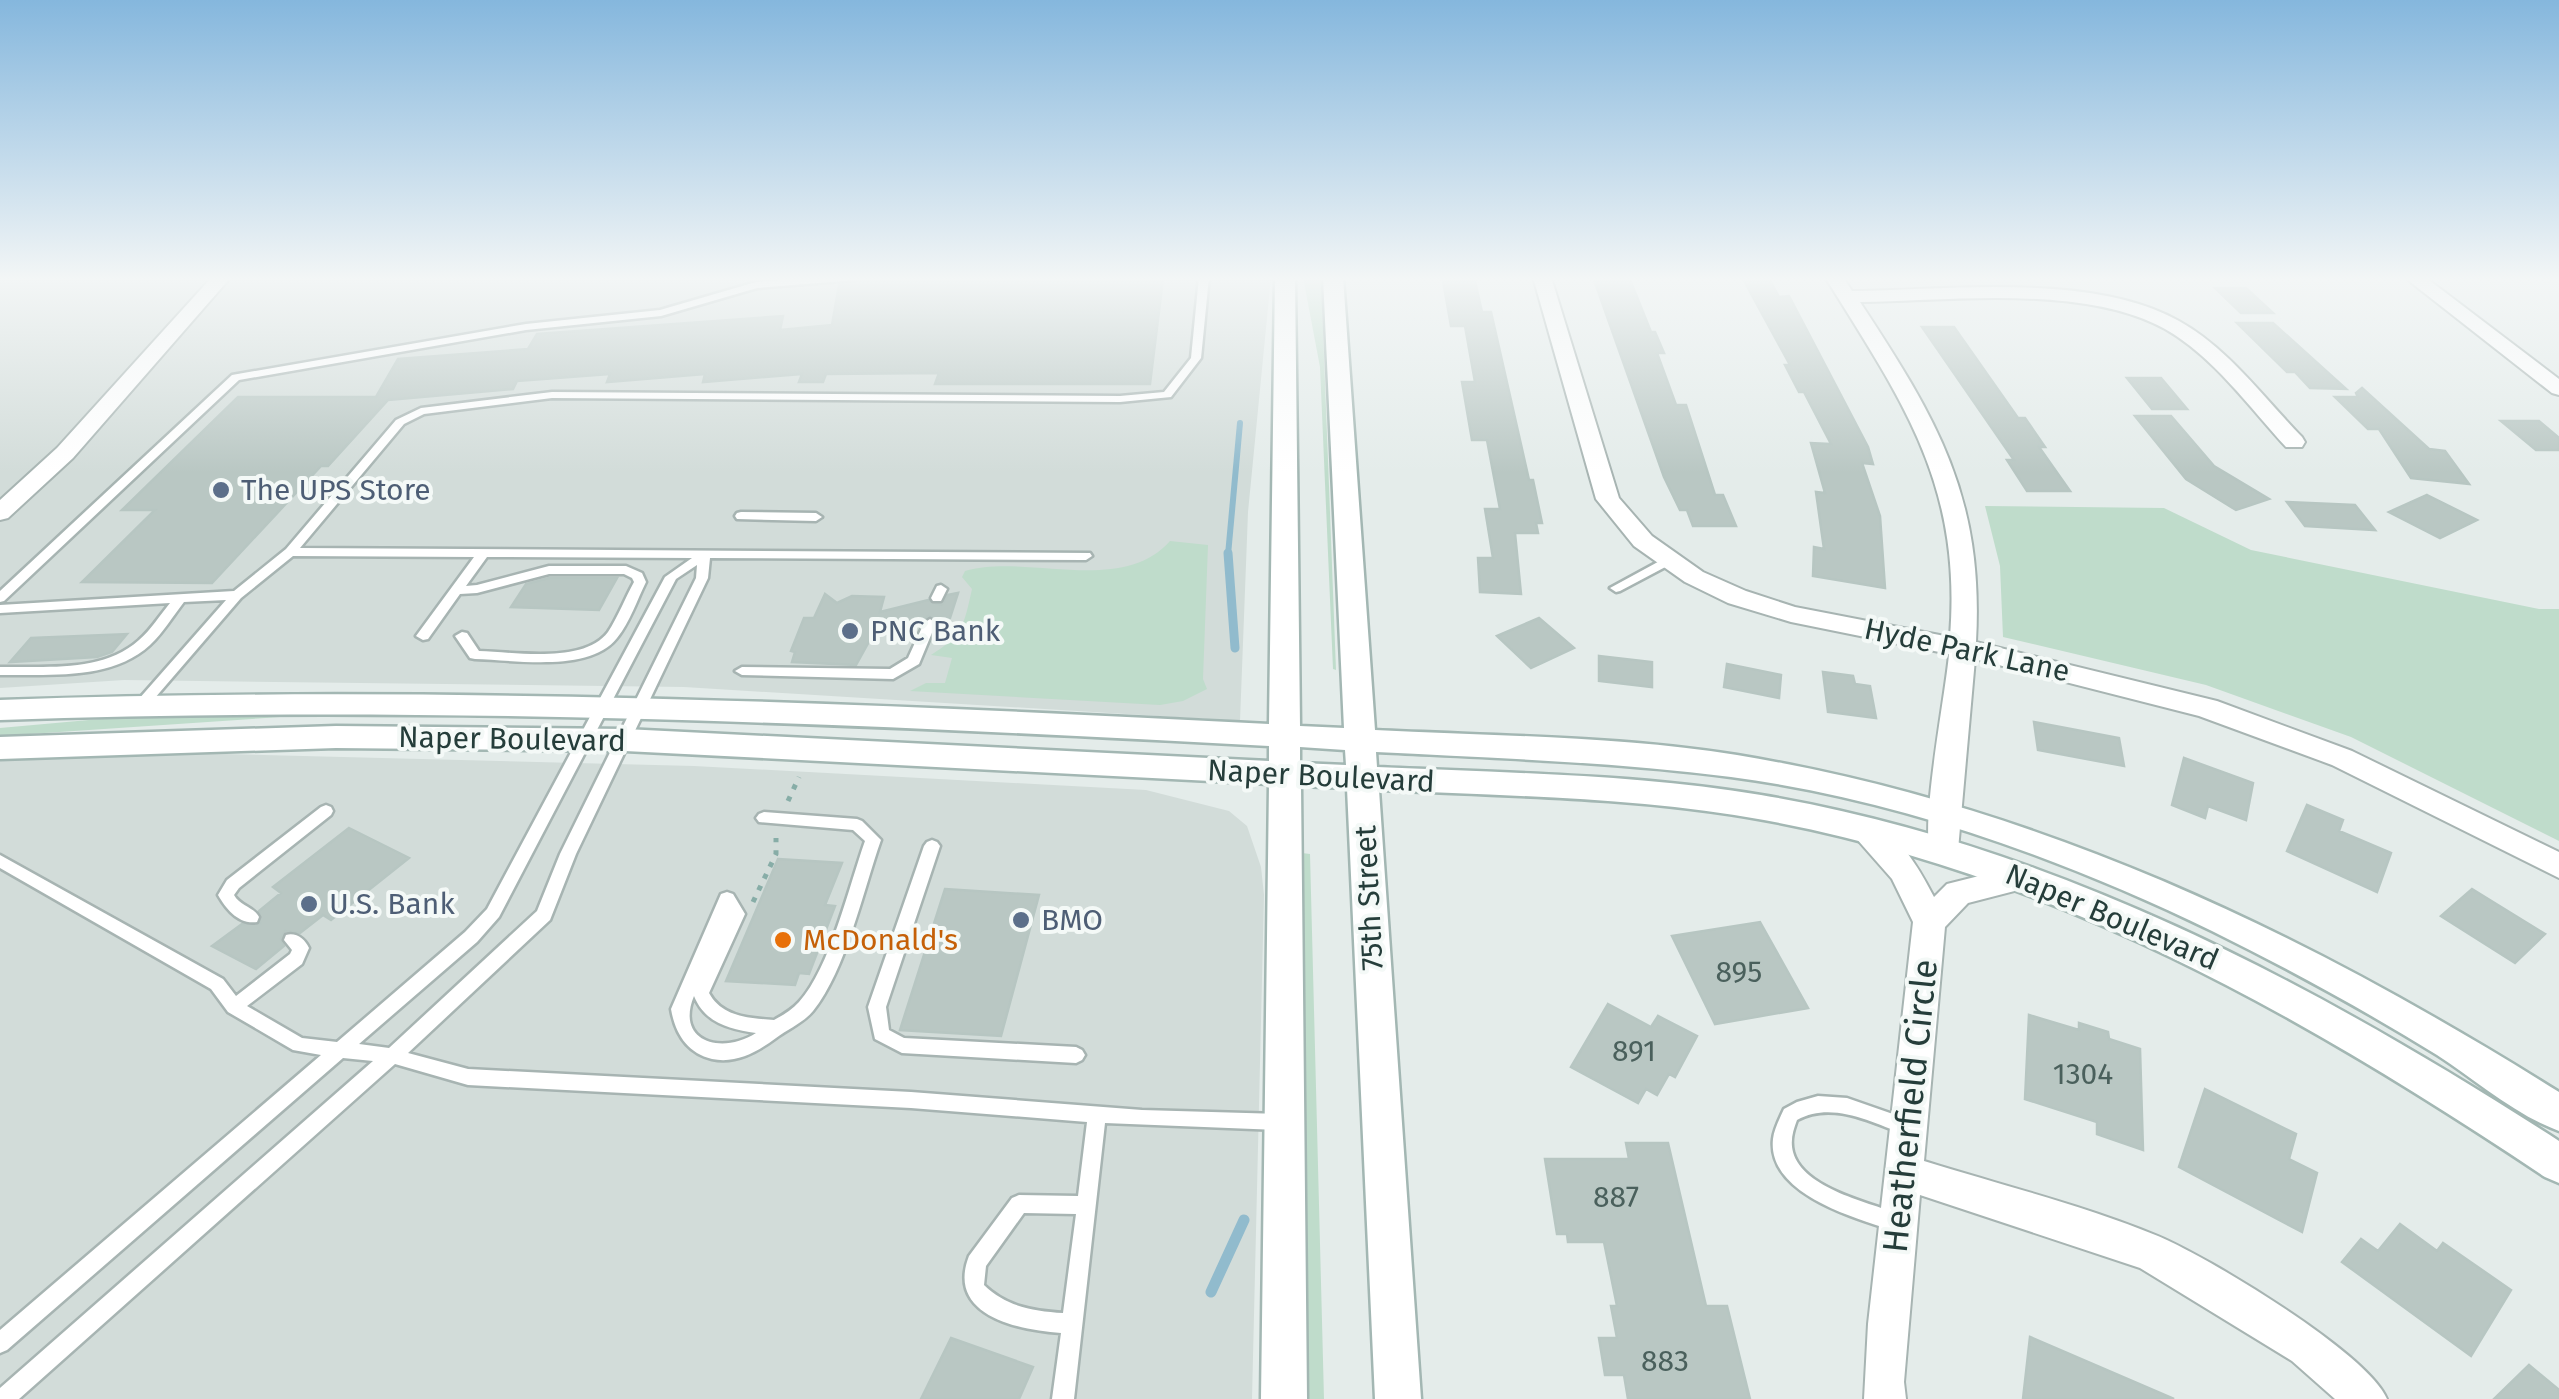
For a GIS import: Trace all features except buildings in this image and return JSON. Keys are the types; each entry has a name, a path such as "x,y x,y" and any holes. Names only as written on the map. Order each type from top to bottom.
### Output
{"main road":[{"path":"1284,1399 1285,342"},
{"name":"75th Street","path":"1337,342 1398,1399"},
{"name":"Naper Boulevard","path":"0,710 143,703 643,705 1654,755 1800,778 1943,832 2124,875 2242,927 2380,999 2559,1113"},
{"name":"Naper Boulevard","path":"0,748 336,737 624,740 1608,790 1766,808 1864,829 1943,832 2023,877 2178,940 2274,987 2559,1164"}],"street":[{"path":"0,513 65,453 164,342"},
{"name":"Hyde Park Lane","path":"1561,342 1608,499 1643,541 1667,561 1736,597 1791,614 1962,647 2118,683 2278,732 2403,786 2559,866"},
{"path":"1874,342 1917,412 1950,486 1963,552 1962,647 1943,832"},
{"path":"2195,342 2294,442"},
{"path":"2499,342 2559,388"},
{"path":"1864,829 1898,861 1920,898 1928,922"},
{"name":"Heatherfield Circle","path":"1885,1399 1883,1382 1928,922 1958,892 2023,877"},
{"path":"1904,1172 2150,1252 2307,1346 2366,1399"}],"lane":[{"path":"0,598 236,377 437,342"},
{"path":"143,703 236,595 290,552 400,422 422,411 552,395 1120,400 1168,396 1196,358 1198,342"},
{"path":"741,516 816,517"},
{"path":"290,552 1086,556"},
{"path":"423,636 483,553"},
{"path":"0,1343 493,914 671,577 704,554"},
{"path":"3,1399 392,1056 544,915 568,854 702,578 704,554"},
{"path":"1616,588 1667,561"},
{"path":"456,590 477,589 549,570 626,570 638,576 640,582 612,636 592,652 488,658 475,655 462,636"},
{"path":"0,609 236,595"},
{"path":"0,671 90,666 119,659 145,642 180,600"},
{"path":"742,671 892,674 914,661 930,624"},
{"path":"250,917 232,906 226,895 233,884 326,811"},
{"path":"770,824 858,826 872,840 823,979 808,1004 753,1046 729,1053 709,1052 696,1044 682,1023 680,1009 727,898 736,914 702,992 703,1002 732,1020 776,1028"},
{"path":"932,846 877,1007 876,1021 881,1034 902,1045 1076,1055"},
{"path":"0,861 216,984 234,1007 300,1045 392,1056 468,1076 1284,1122"},
{"path":"234,1007 296,959 301,948 292,940"},
{"path":"1898,1224 1811,1189 1788,1164 1781,1137 1790,1115 1816,1102 1835,1103 1910,1128"},
{"path":"1063,1399 1097,1114"},
{"path":"1072,1323 1033,1322 989,1307 974,1289 976,1263 1019,1204 1085,1205"}],"path":[{"path":"783,812 799,777"},
{"path":"752,904 776,854 770,824"}],"shaded area":[{"path":"0,342 1265,342 1248,512 1240,721 684,687 124,680 0,688"},
{"path":"184,753 694,766 1146,790 1229,811 1247,826 1261,867 1264,895 1252,1399 0,1399 0,760"}],"green space":[{"path":"1315,342 1323,342 1336,670 1333,669 1320,367"},
{"path":"1985,506 2164,508 2251,550 2539,609 2559,609 2559,841 2351,737 2206,685 2003,637 2000,566"},
{"path":"1170,541 1208,545 1203,679 1207,689 1183,701 1160,705 910,691 926,683 945,683 952,658 931,655 956,635 964,620 972,589 962,577 965,571 1016,566 1100,570 1150,557"},
{"path":"354,712 0,736 0,728 122,717"},
{"path":"1302,853 1310,854 1324,1399 1308,1399"}],"waterway":[{"path":"1228,554 1240,423"},
{"path":"1228,554 1235,648"},
{"path":"1211,1292 1244,1220"}],"place":[{"name":"The UPS Store","path":"221,490"},
{"name":"PNC Bank","path":"850,631"},
{"name":"U.S. Bank","path":"309,904"},
{"name":"BMO","path":"1021,920"},
{"name":"McDonald's","path":"783,940"}]}
